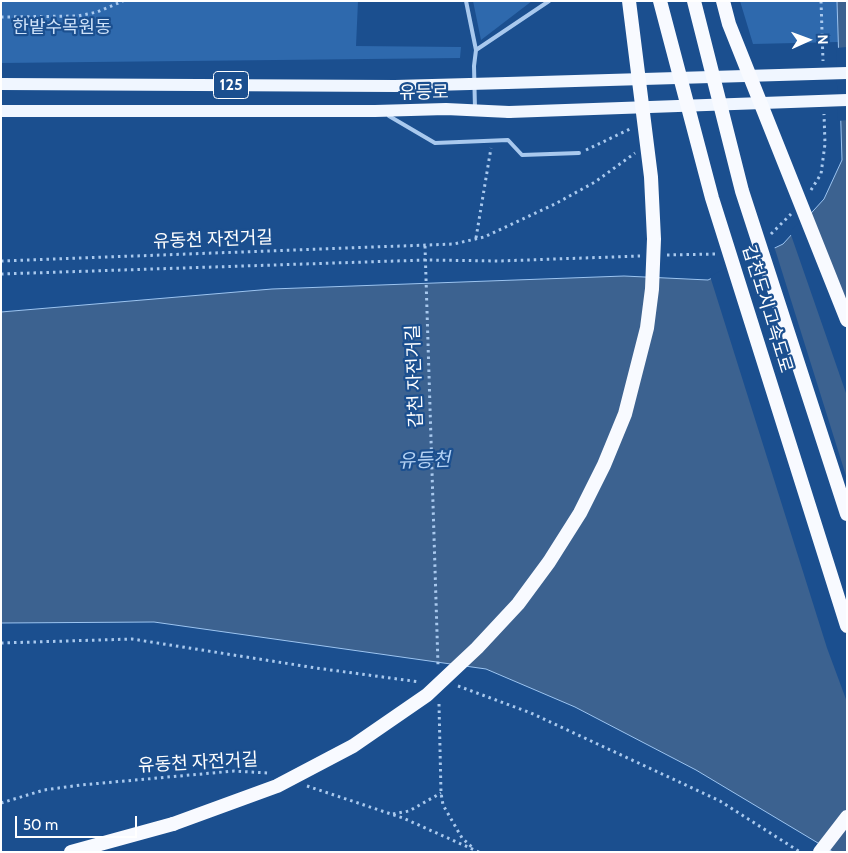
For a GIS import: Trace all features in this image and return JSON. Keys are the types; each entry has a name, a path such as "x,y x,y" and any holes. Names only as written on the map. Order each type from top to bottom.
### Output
{"highway":[{"path":"71,852 173,824 277,786 353,746 427,695 477,648 518,604 549,562 580,513 604,465 625,414 647,328 652,289 654,239 651,176 629,1"},
{"name":"갑천도시고속도로","path":"660,1 712,198 847,626"},
{"name":"갑천도시고속도로","path":"694,1 742,191 847,514"},
{"path":"723,1 730,24 847,320"},
{"path":"820,852 847,817"}],"main road":[{"name":"유등로","path":"1,84 395,86 847,73"},
{"name":"유등로","path":"1,111 375,112 446,109 509,112 847,100"}],"lane":[{"path":"466,1 476,50 474,84 476,111"},
{"path":"476,50 549,1"},
{"path":"375,112 395,117 435,143 508,140 522,155 579,154"}],"path":[{"path":"1,17 78,16 97,12 123,1"},
{"path":"579,154 638,125"},
{"path":"476,238 493,140"},
{"path":"425,246 454,244 476,238 519,222 555,204"},
{"name":"갑천 자전거길","path":"425,246 438,669"},
{"name":"유동천 자전거길","path":"1,261 425,246"},
{"path":"1,274 426,260 499,261"},
{"path":"439,694 441,793 443,805 462,838 474,849"},
{"name":"유동천 자전거길","path":"1,803 44,790 153,777 234,772 267,773 276,776"},
{"path":"304,785 392,814 479,852"},
{"path":"392,814 409,810 441,793"}],"green space":[{"name":"한밭수목원동","path":"1,1 358,1 356,46 461,47 460,58 1,63"},
{"path":"473,1 532,1 481,40"},
{"path":"740,1 837,1 838,42 753,44"}],"water":[{"name":"유등천","path":"837,1 847,1 847,852 833,852 696,770 575,707 486,669 154,622 1,623 1,312 272,289 624,276 708,280 783,244 824,199 842,160"}],"pier":[{"path":"847,47 847,120 838,121 836,48"},
{"path":"809,212 847,313 847,396 790,232"},
{"path":"774,246 847,479 847,702 827,648 710,276"}]}
